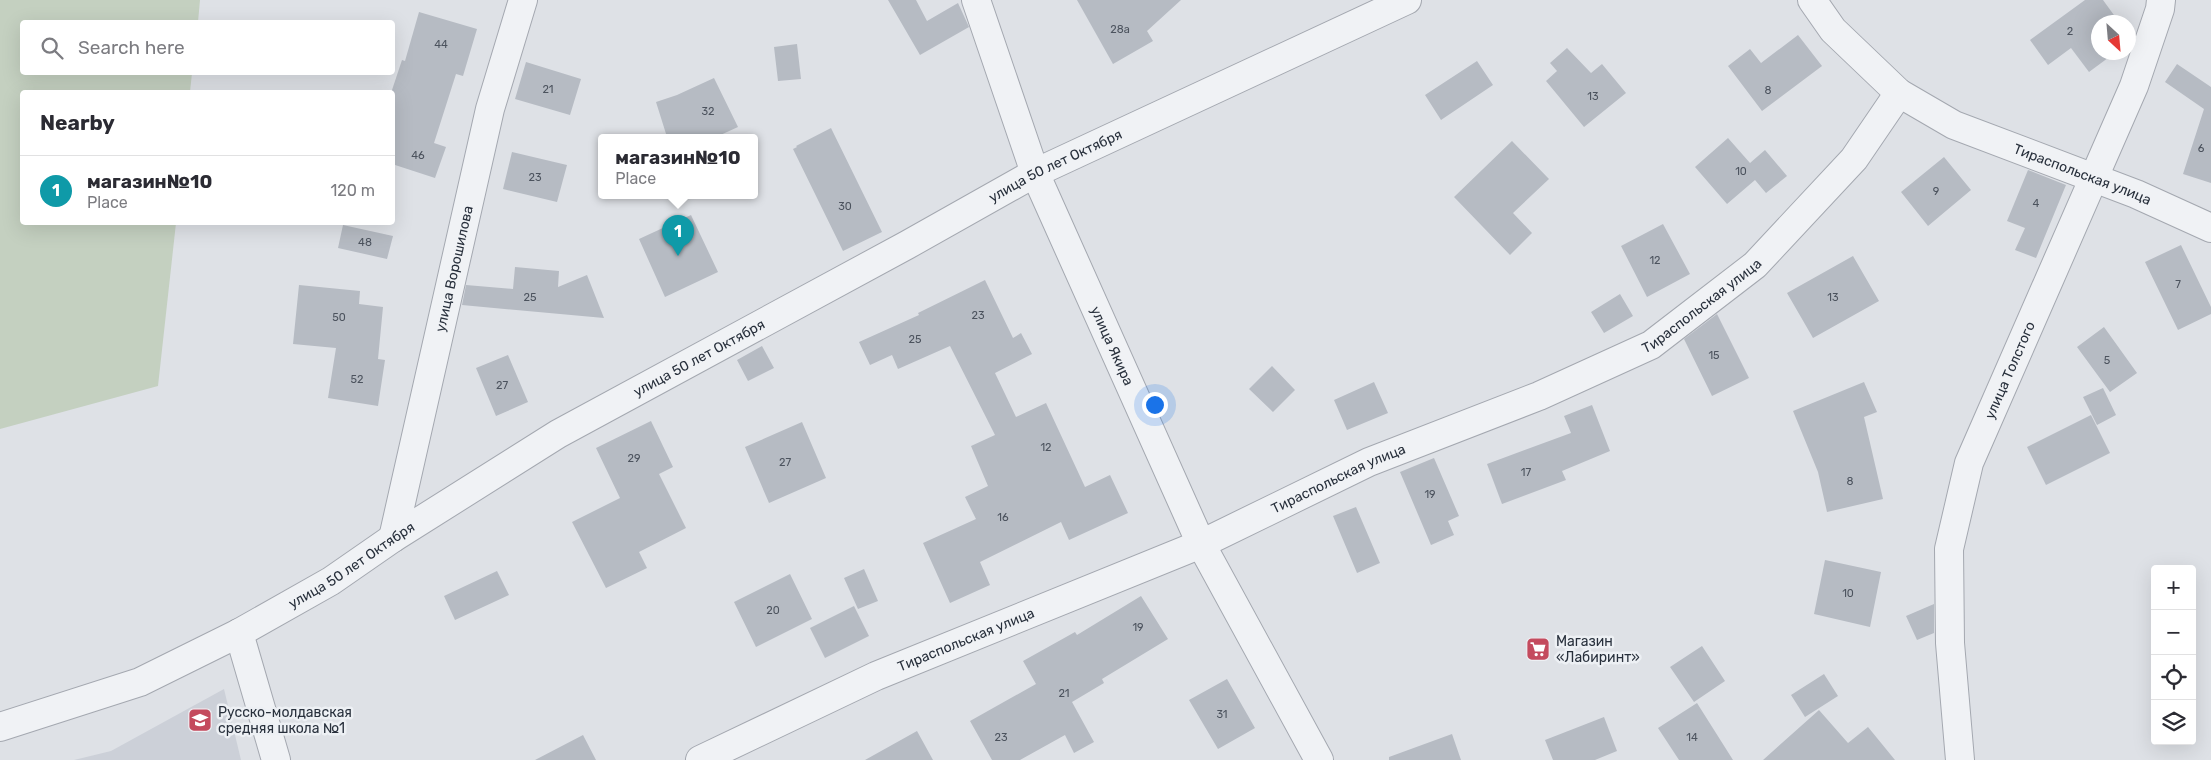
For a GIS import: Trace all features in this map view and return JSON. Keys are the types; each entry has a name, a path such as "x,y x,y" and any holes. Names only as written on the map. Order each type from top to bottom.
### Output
{"street":[{"name":"улица Ворошилова","path":"392,538 490,109 524,0"},
{"name":"улица Якира","path":"976,0 1035,173 1201,544 1316,759"},
{"name":"улица 50 лет Октября","path":"0,728 140,682 239,633 331,581 392,538 558,434 907,245 1035,173 1407,0"},
{"name":"Тираспольская улица","path":"1812,0 1834,30 1899,93 1954,125 2136,194 2211,228"},
{"name":"улица Толстого","path":"1960,760 1950,643 1949,549 1969,463 2095,179 2134,86 2160,9 2161,0"},
{"name":"Тираспольская улица","path":"700,760 876,676 1201,544 1369,462 1539,396 1652,345 1756,265 1854,158 1899,93"},
{"path":"239,633 276,760"}],"shaded area":[{"name":"Русско-молдавская средняя школа №1","path":"224,689 241,760 74,760 111,751"}],"green space":[{"path":"0,0 200,0 198,20 20,20 20,75 192,75 190,90 20,90 20,225 176,225 158,386 0,429"}],"building":[{"path":"888,0 916,0 927,21 958,3 969,27 920,55"},
{"path":"1077,0 1181,0 1147,31 1153,41 1113,64"},
{"path":"2085,0 2103,0 2114,15 2091,15 2091,60 2105,60 2089,72 2071,48 2048,65 2030,40"},
{"path":"419,12 477,29 463,76 456,74 434,143 446,147 435,178 395,165 395,90 392,90 402,60 405,61"},
{"path":"1798,35 1822,66 1762,111 1728,66 1750,49 1761,63"},
{"path":"797,44 801,79 778,81 774,47"},
{"path":"1567,48 1591,73 1602,64 1626,93 1584,127 1546,81 1557,71 1550,63"},
{"path":"1477,61 1493,85 1441,120 1425,95"},
{"path":"526,62 581,79 570,115 515,99"},
{"path":"2177,64 2211,87 2211,183 2183,174 2204,109 2165,82"},
{"path":"714,78 738,127 723,134 666,134 656,102 677,95"},
{"path":"831,128 882,232 843,251 793,149"},
{"path":"1728,138 1750,163 1765,150 1787,176 1766,193 1755,180 1727,204 1695,167"},
{"path":"1512,141 1549,179 1513,213 1532,233 1510,255 1454,197"},
{"path":"512,152 567,165 557,202 503,189"},
{"path":"1944,157 1971,190 1928,226 1901,192"},
{"path":"2028,170 2066,185 2036,258 2015,250 2025,228 2007,221"},
{"path":"691,215 718,272 665,297 639,239"},
{"path":"1663,224 1690,274 1647,297 1621,246"},
{"path":"343,225 393,236 387,259 338,248"},
{"path":"2181,245 2211,307 2211,314 2178,330 2145,262"},
{"path":"1853,256 1879,301 1813,338 1787,293"},
{"path":"515,267 559,271 558,287 587,275 604,318 462,305 466,285 513,289"},
{"path":"985,280 1013,338 1021,333 1032,354 995,373 1016,417 1046,403 1085,487 1110,475 1128,513 1069,540 1061,522 980,562 990,585 950,603 923,543 976,519 965,497 988,486 971,446 995,435 950,346 898,369 892,355 870,365 859,342 919,315 918,313"},
{"path":"299,285 360,291 359,304 383,307 378,359 385,360 378,406 328,398 336,348 293,344"},
{"path":"1620,294 1633,316 1604,333 1591,312"},
{"path":"1717,314 1749,378 1712,396 1684,339"},
{"path":"2104,327 2137,373 2110,392 2077,347"},
{"path":"762,346 774,368 748,381 737,360"},
{"path":"508,355 528,402 496,416 476,368"},
{"path":"1272,366 1295,390 1273,412 1249,389"},
{"path":"1374,382 1388,413 1347,430 1334,400"},
{"path":"1864,382 1877,412 1864,417 1883,499 1827,512 1818,472 1793,411"},
{"path":"2103,388 2116,415 2097,425 2083,397"},
{"path":"1592,405 1610,451 1562,471 1566,480 1502,504 1487,464 1571,433 1564,416"},
{"path":"2091,415 2110,453 2046,485 2027,447"},
{"path":"651,421 673,467 659,474 686,528 639,552 647,568 606,588 572,522 620,498 596,448"},
{"path":"802,422 826,478 769,503 745,447"},
{"path":"1434,458 1459,516 1448,521 1454,535 1431,545 1400,472"},
{"path":"1356,507 1380,563 1357,573 1333,516"},
{"path":"1825,560 1881,572 1870,627 1814,614"},
{"path":"864,569 878,601 858,609 844,578"},
{"path":"497,571 509,595 455,620 444,596"},
{"path":"790,574 812,619 756,647 734,602"},
{"path":"1141,596 1168,639 1102,679 1104,683 1072,702 1094,742 1074,753 1065,735 1020,760 992,760 970,721 1036,684 1023,661 1075,632 1077,635"},
{"path":"1934,604 1934,633 1917,640 1906,616"},
{"path":"854,606 869,636 825,658 810,628"},
{"path":"1702,646 1725,681 1694,702 1670,667"},
{"path":"1824,674 1838,696 1805,717 1791,695"},
{"path":"1227,679 1255,728 1218,749 1189,700"},
{"path":"1697,703 1733,760 1679,760 1658,728"},
{"path":"1819,710 1848,743 1868,727 1895,760 1763,760"},
{"path":"1604,717 1617,751 1595,760 1553,760 1545,740"},
{"path":"917,731 933,760 865,760"},
{"path":"1452,734 1461,760 1389,760 1389,757"},
{"path":"583,735 596,760 535,760"}],"place":[{"name":"магазин№10","path":"678,256"},
{"name":"Магазин «Лабиринт»","path":"1538,649"},
{"name":"Русско-молдавская средняя школа №1","path":"200,720"}]}
